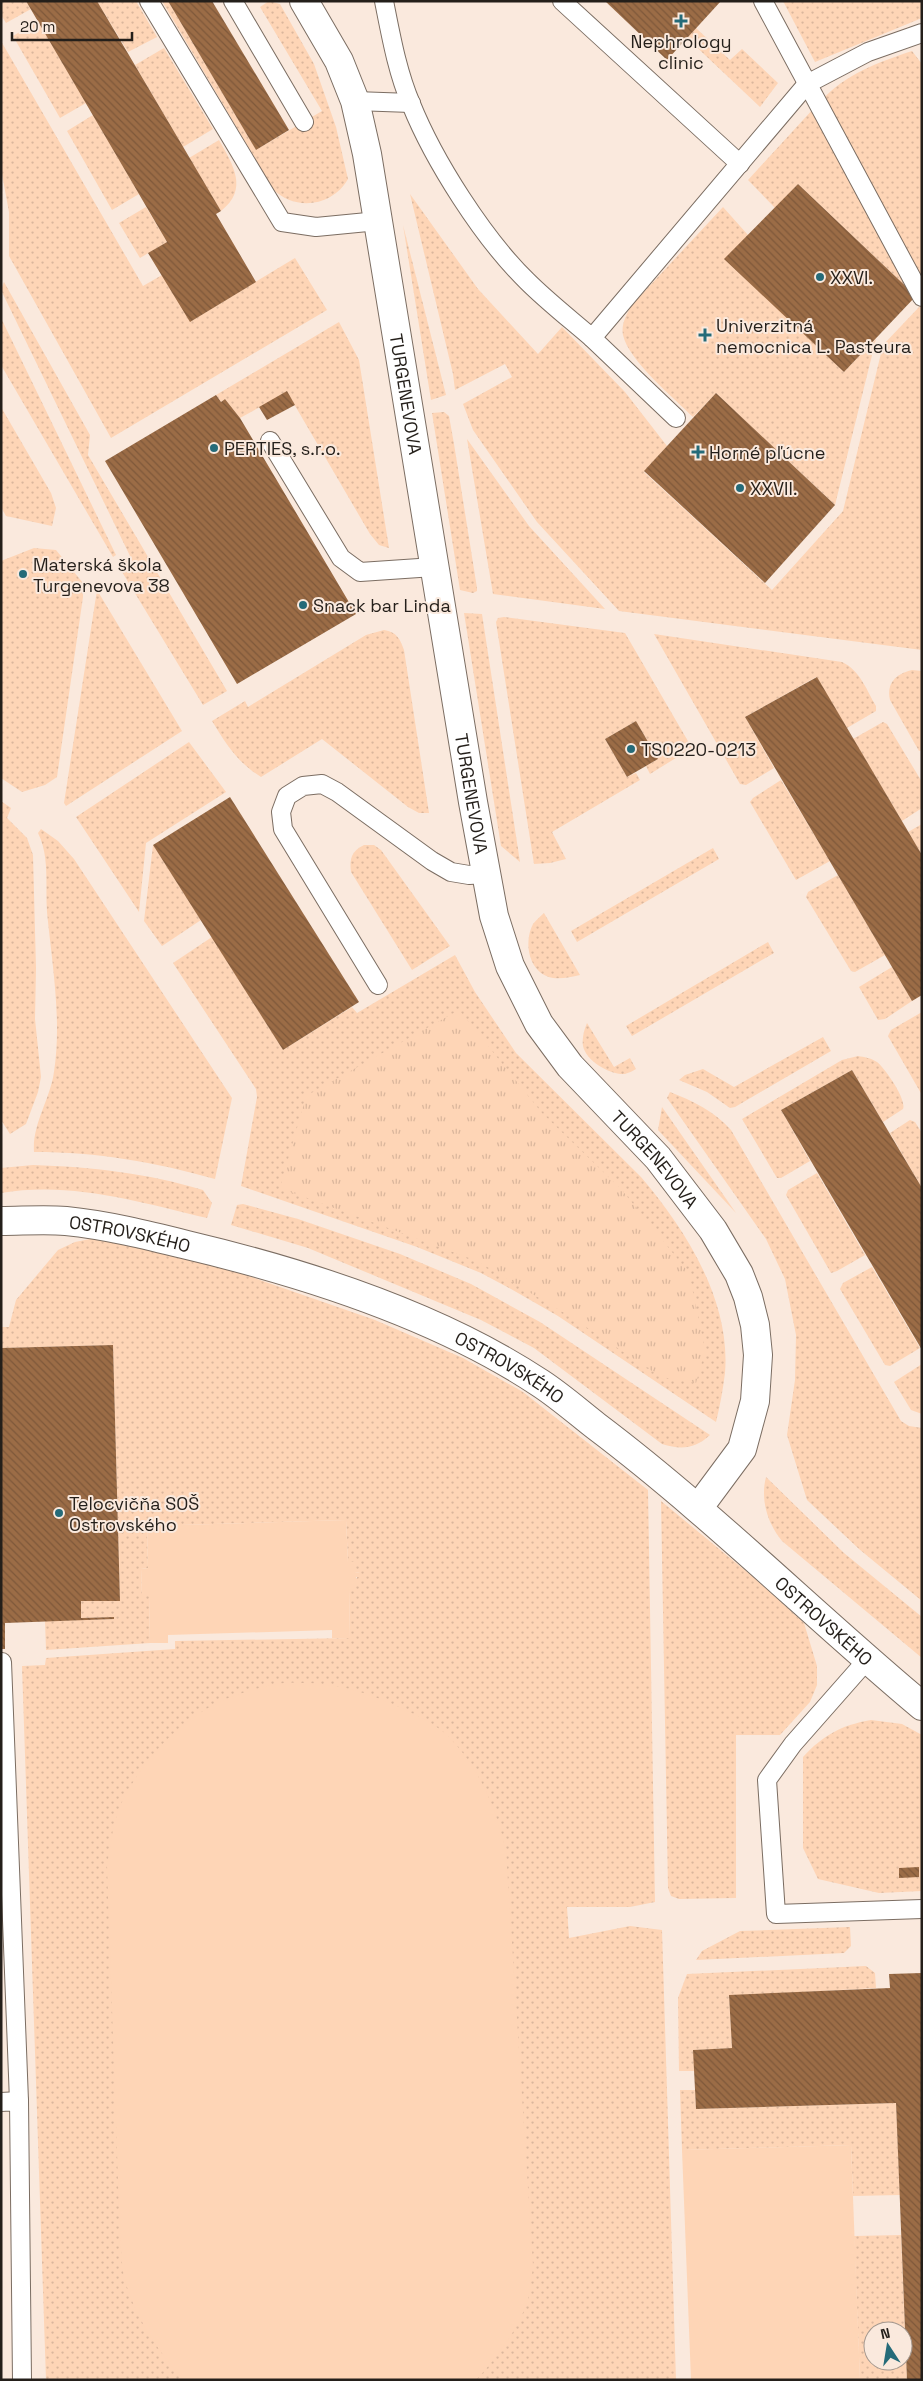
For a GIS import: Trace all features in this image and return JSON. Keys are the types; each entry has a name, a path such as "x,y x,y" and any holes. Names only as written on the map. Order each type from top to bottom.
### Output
{"street":[{"name":"TURGENEVOVA","path":"304,1 339,61 355,100 378,221 486,874 494,916 510,966 539,1024 570,1066 658,1158 727,1251 748,1297 758,1355 755,1401 742,1449 699,1508"},
{"name":"OSTROVSKÉHO","path":"1,1221 65,1221 138,1233 227,1254 304,1277 387,1307 467,1341 540,1383 699,1508 867,1660 922,1706"}],"lane":[{"path":"149,1 282,222 316,227 378,221"},
{"path":"233,1 304,122"},
{"path":"384,1 394,49 411,103 439,161 484,229 526,280 592,338 676,418"},
{"path":"562,1 740,164"},
{"path":"763,1 922,297"},
{"path":"592,338 808,84 868,52 922,33"},
{"path":"355,100 411,103"},
{"path":"270,441 341,558 360,572 434,567"},
{"path":"378,985 283,829 281,812 287,796 303,786 322,784 336,792 424,856 451,872 469,875 486,874"},
{"path":"867,1660 793,1744 767,1780 776,1914 922,1909"},
{"path":"2,1662 10,2102 22,2380"}],"green space":[{"path":"1,1 26,1 31,9 6,23 1,15"},
{"path":"97,1 136,1 157,37 128,52"},
{"path":"162,1 168,1 256,150 322,111 260,7 269,1 280,4 314,64 336,127 348,179 341,188 333,195 313,203 292,201 273,189"},
{"path":"783,1 922,1 922,18 815,62"},
{"path":"38,21 86,103 60,118 13,36"},
{"path":"696,28 730,60 742,49 778,83 760,107 687,38"},
{"path":"1,41 143,286 162,275 191,321 295,258 327,310 111,438 9,256 9,212 1,169"},
{"path":"164,48 213,129 183,147 135,65"},
{"path":"912,51 922,64 922,287 821,101 852,76"},
{"path":"814,108 916,296 798,184 775,208 748,180"},
{"path":"93,115 139,194 112,210 67,131"},
{"path":"219,140 236,177 234,194 230,203 221,211 189,158"},
{"path":"410,194 478,289 538,354 562,327 625,392 667,446 644,472 772,590 843,511 883,345 921,305 922,650 619,611 537,522 473,430 463,404 512,377 505,364 455,390 453,374"},
{"path":"146,207 167,242 140,258 119,223"},
{"path":"723,207 748,235 844,372 876,339 835,505 716,393 693,417 653,379 634,356 623,335 624,320 631,306"},
{"path":"403,225 446,395 431,400"},
{"path":"4,282 90,435 88,455 227,691 203,705 119,567 130,556 1,290"},
{"path":"1,318 116,555 113,557 1,365"},
{"path":"339,322 359,360 389,548 379,545 370,534 287,392 240,418 225,399 221,402 216,395"},
{"path":"1,407 51,493 56,508 52,526 6,516 1,507"},
{"path":"444,412 449,416 454,444 477,588 477,591 473,593 460,590 432,413"},
{"path":"467,439 529,526 605,609 493,594"},
{"path":"34,548 56,550 83,583 83,597 57,777 45,785 22,792 1,778 1,561"},
{"path":"97,590 182,731 66,806 64,803"},
{"path":"464,613 482,614 520,862 501,846"},
{"path":"504,617 625,633 692,748 650,774 646,766 658,759 636,721 605,739 627,777 636,773 640,780 552,832 566,859 550,863 534,864 496,622 498,618"},
{"path":"384,630 392,632 397,637 404,650 429,813 419,813 408,807 322,739 261,777 239,759 212,721 245,701 248,707 366,635"},
{"path":"654,634 842,662 858,675 876,706 876,711 847,728 816,677 745,717 774,768 746,785 740,784"},
{"path":"912,670 922,671 922,750 919,751 890,700 889,694 889,689 894,680 901,674"},
{"path":"883,722 887,724 922,782 922,808 902,821 853,739"},
{"path":"189,742 226,792 146,843 139,912 76,817"},
{"path":"781,780 830,861 796,880 750,802 753,798"},
{"path":"1,801 11,808 7,818 27,838 33,855 36,968 35,1019 41,1077 38,1092 26,1124 10,1134 1,1120"},
{"path":"922,824 922,855 908,832"},
{"path":"41,829 58,841 74,859 232,1098 215,1179 126,1159 58,1152 34,1152 38,1122 54,1072 57,1032 57,1012 47,912 46,862 38,833"},
{"path":"153,845 201,920 162,946 144,921"},
{"path":"364,845 374,845 381,850 450,946 412,970 351,872 352,856"},
{"path":"713,848 719,859 577,942 571,931"},
{"path":"838,875 885,955 855,972 851,971 806,897 808,892"},
{"path":"544,913 580,975 553,978 538,971 533,964 529,948 530,932 533,924"},
{"path":"212,937 283,1050 352,1007 357,1013 455,955 475,992 516,1053 641,1177 689,1243 713,1293 721,1319 725,1346 725,1373 716,1422 558,1316 481,1273 417,1247 241,1186 257,1097 256,1089 173,963"},
{"path":"768,942 774,953 632,1036 626,1026"},
{"path":"892,967 912,1001 885,1019 878,1020 859,987"},
{"path":"459,1010 542,1113 621,1189 689,1273 705,1350 696,1383 661,1377 571,1317 477,1261 280,1188 306,1096"},
{"path":"922,1012 922,1095 888,1036 891,1030"},
{"path":"587,1023 614,1067 630,1058 636,1069 625,1074 619,1074 606,1070 594,1062 585,1052 583,1046"},
{"path":"823,1037 831,1051 735,1107 730,1108 707,1092 679,1080 685,1075 703,1069 734,1087"},
{"path":"858,1056 868,1058 881,1065 899,1092 903,1109 883,1122 852,1070 781,1110 810,1161 781,1178 777,1178 742,1119 842,1060"},
{"path":"670,1092 703,1107 718,1117 731,1130 901,1421 909,1426 922,1428 922,1601 859,1549 807,1500 787,1435 795,1380 796,1335 785,1279 766,1239 667,1098"},
{"path":"662,1107 736,1213 658,1130"},
{"path":"910,1120 915,1122 922,1133 922,1188 890,1133"},
{"path":"33,1165 98,1169 161,1179 203,1190 212,1203 207,1218 131,1200 79,1191 27,1190 1,1193 1,1168"},
{"path":"817,1173 865,1255 831,1273 786,1195 788,1190"},
{"path":"243,1204 298,1219 400,1254 471,1284 540,1322 710,1435 699,1443 688,1447 662,1444 534,1348 481,1320 308,1248 231,1225 237,1205"},
{"path":"90,1239 112,1240 217,1265 375,1320 463,1358 523,1392 648,1490 655,1902 630,1907 567,1907 569,1938 630,1926 662,1930 676,2380 46,2380 22,1666 45,1665 46,1658 175,1649 175,1641 350,1638 349,1589 360,1573 355,1572 348,1562 346,1520 147,1526 148,1568 141,1569 142,1594 149,1594 150,1643 46,1650 45,1621 114,1619 114,1617 81,1618 81,1601 120,1601 113,1345 1,1348 1,1327 9,1327 16,1300 58,1250 75,1242"},
{"path":"872,1267 920,1348 890,1366 885,1365 840,1289 843,1283"},
{"path":"922,1364 922,1414 911,1410 894,1382"},
{"path":"766,1477 844,1553 922,1617 922,1658 782,1541 766,1511 764,1486"},
{"path":"661,1501 753,1577 804,1623 817,1666 817,1685 810,1702 780,1735 736,1735 736,1898 679,1899 671,1896 668,1888"},
{"path":"346,1520 348,1562 355,1562 355,1572 360,1573 360,1577 356,1577 356,1588 349,1589 350,1638 332,1638 332,1630 168,1635 168,1643 150,1643 149,1595 142,1594 141,1569 148,1568 147,1526"},
{"path":"280,1683 310,1683 353,1690 398,1706 427,1721 448,1736 478,1776 492,1804 506,1851 533,2265 529,2295 521,2318 500,2352 476,2380 184,2380 144,2325 125,2281 120,2237 107,1866 118,1813 132,1783 150,1758 160,1746 195,1716 232,1696"},
{"path":"871,1720 902,1724 922,1735 922,1891 879,1893 818,1879 803,1848 803,1757 810,1749 834,1732"},
{"path":"850,1927 851,1946 844,1953 696,1960 702,1951 740,1931"},
{"path":"866,1966 875,1973 876,1988 729,1996 732,2048 694,2050 694,2071 679,2071 678,1998 687,1974"},
{"path":"680,2090 695,2090 696,2109 896,2103 900,2195 853,2196 851,2145 682,2150"},
{"path":"851,2145 860,2380 691,2380 682,2150"},
{"path":"901,2235 905,2321 863,2321 863,2371 907,2371 907,2380 860,2380 854,2236"}],"building":[{"path":"26,1 97,1 221,211 216,214 256,282 190,322 148,253 167,242"},
{"path":"168,1 212,1 289,130 256,150"},
{"path":"605,1 721,1 667,60"},
{"name":"XXVI.","path":"798,184 916,296 844,372 724,259"},
{"path":"287,391 295,405 267,420 259,407"},
{"name":"XXVII.","path":"716,393 835,505 765,583 644,471"},
{"path":"216,395 221,402 225,399 240,418 356,614 237,684 105,461"},
{"path":"817,677 922,855 922,995 912,1001 745,717"},
{"name":"TS0220-0213","path":"636,721 658,759 627,777 605,739"},
{"path":"230,797 359,1002 283,1050 153,845"},
{"path":"852,1070 922,1188 922,1350 781,1110"},
{"name":"Telocvičňa SOŠ Ostrovského","path":"113,1345 120,1601 81,1601 81,1618 114,1617 114,1619 5,1623 5,1649 1,1649 1,1348"},
{"path":"919,1867 919,1877 899,1878 899,1868"},
{"path":"922,1973 922,2380 907,2380 907,2371 913,2371 913,2321 905,2321 896,2103 696,2109 693,2050 732,2048 729,1995 890,1988 889,1974"}],"place":[{"name":"Nephrology clinic","path":"681,21"},
{"name":"XXVI.","path":"820,277"},
{"name":"Univerzitná nemocnica L. Pasteura","path":"705,335"},
{"name":"PERTIES, s.r.o.","path":"214,448"},
{"name":"Horné pľúcne","path":"698,452"},
{"name":"XXVII.","path":"740,488"},
{"name":"Materská škola Turgenevova 38","path":"23,574"},
{"name":"Snack bar Linda","path":"303,605"},
{"name":"TS0220-0213","path":"631,749"},
{"name":"Telocvičňa SOŠ Ostrovského","path":"59,1513"}]}
